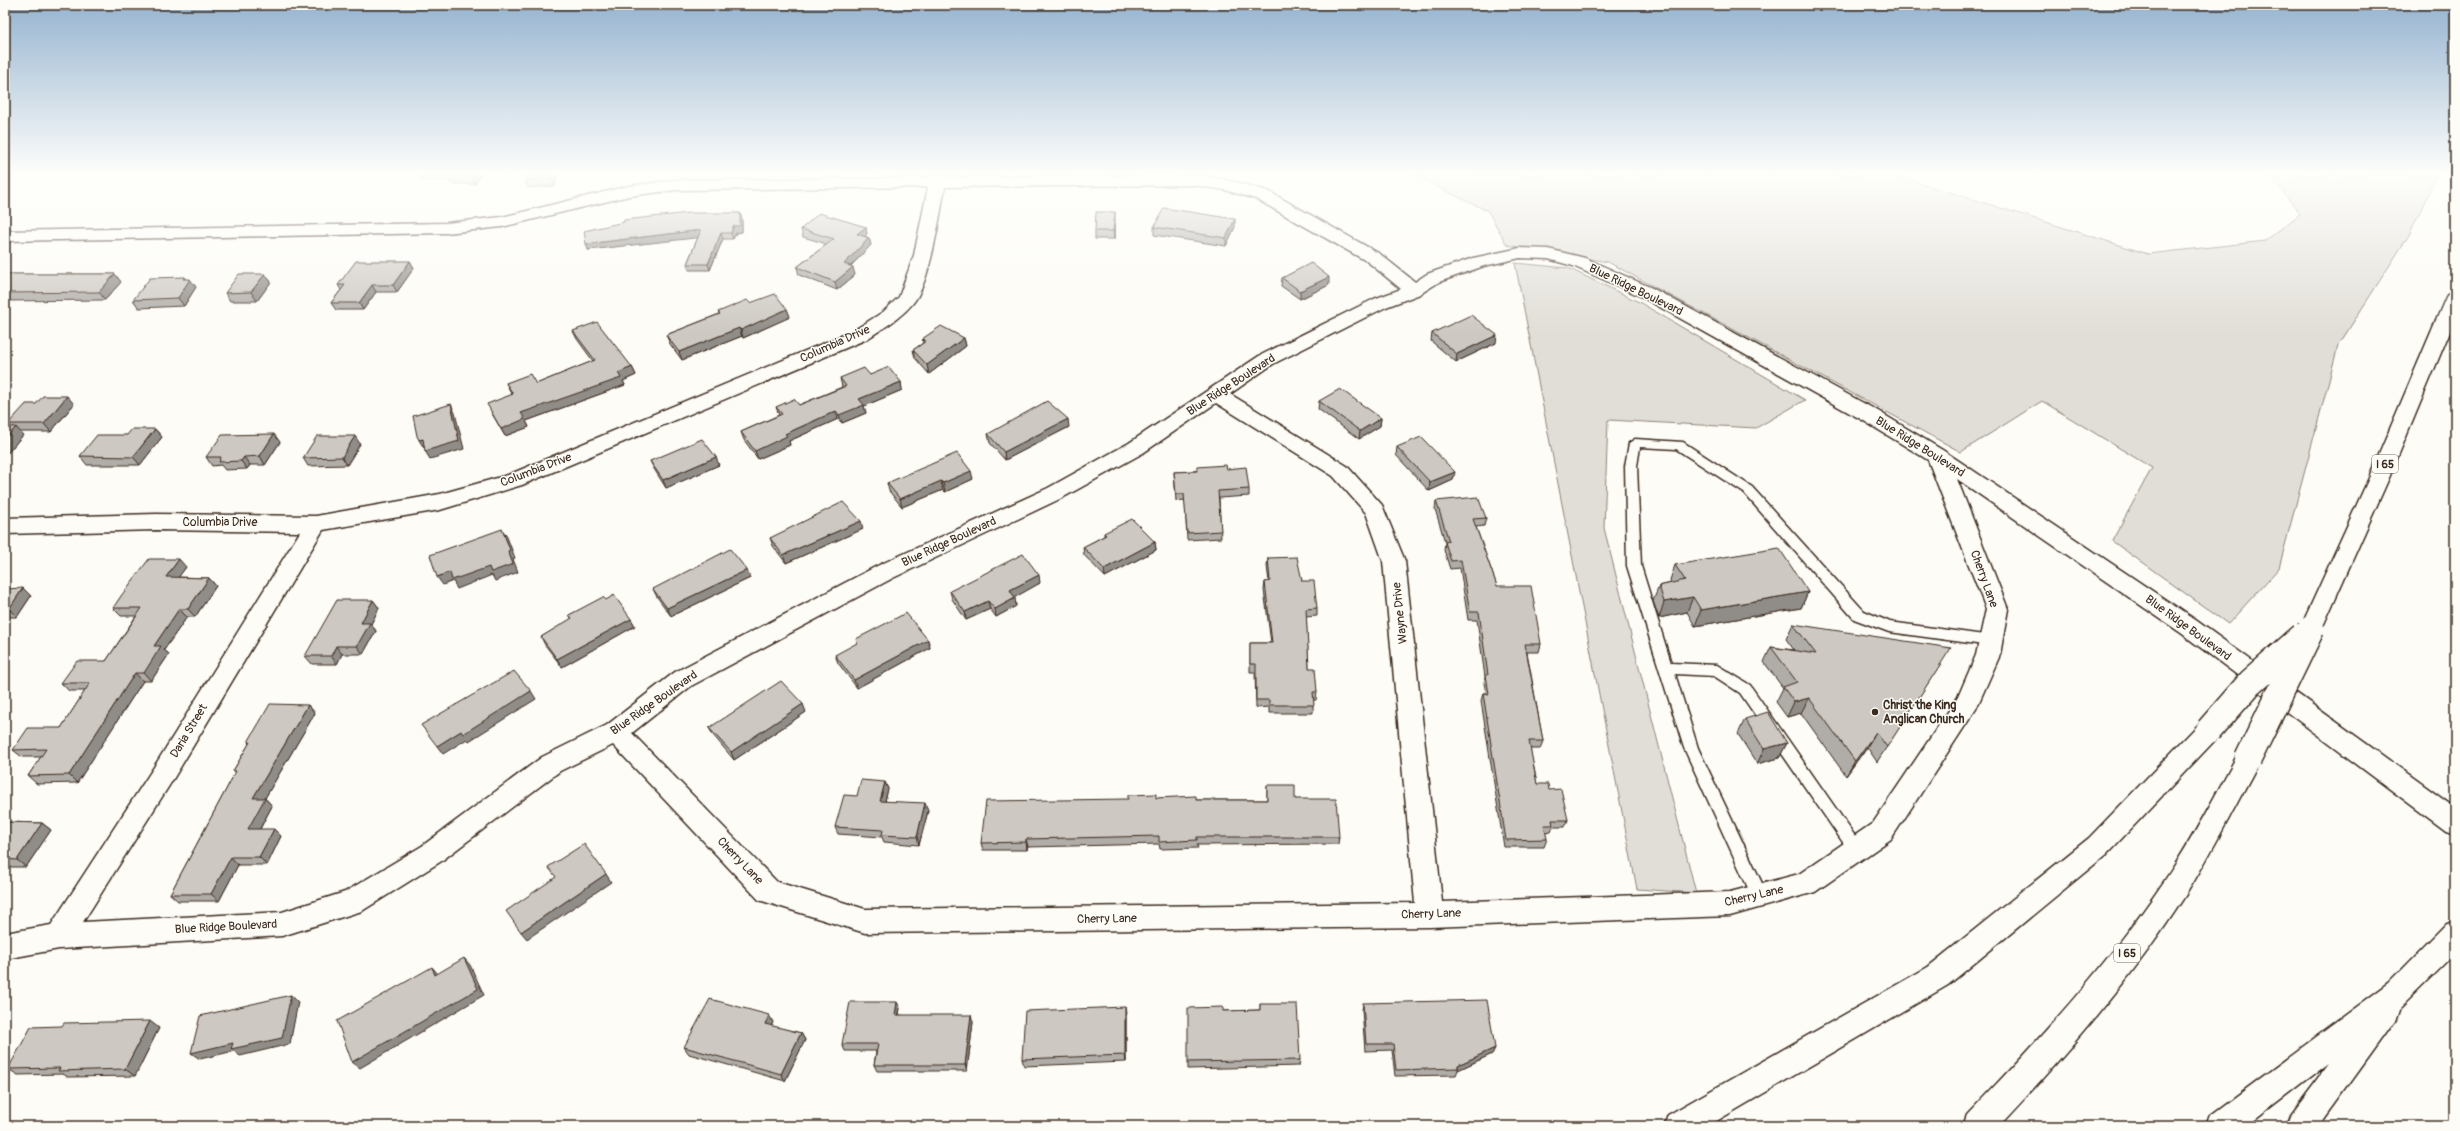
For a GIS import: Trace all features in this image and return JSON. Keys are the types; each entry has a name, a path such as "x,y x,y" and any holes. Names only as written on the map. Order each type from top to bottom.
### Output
{"main road":[{"path":"5,236 448,228"},
{"name":"Columbia Drive","path":"5,526 156,522 316,524 440,502 516,480 860,335 890,316 907,300 923,255 929,228"},
{"path":"1319,228 1374,258 1414,290"},
{"name":"Blue Ridge Boulevard","path":"5,946 59,936 282,924 352,902 431,854 551,764 616,732 683,679 885,572 1055,493 1136,448 1217,395 1266,360 1380,303 1414,290 1433,278 1479,262 1520,253 1548,254 1579,262 1646,292 1871,416 1937,456 2189,627 2455,823"},
{"name":"I 65","path":"1978,1126 2028,1074 2088,1005 2175,888 2248,759 2311,629 2379,478 2455,297"},
{"name":"Wayne Drive","path":"1217,395 1340,471 1375,510 1394,561 1430,915"},
{"name":"Cherry Lane","path":"616,732 768,891 865,921 1430,915 1730,904 1806,884 1882,831 1968,702 1988,655 1997,609 1937,456"},
{"name":"Daria Street","path":"59,936 163,774 316,524"},
{"path":"1679,1126 1938,976 2098,846 2209,730 2250,683 2311,629"},
{"path":"2301,1126 2399,992 2455,935"},
{"path":"2222,1126 2399,992"}],"lane":[{"path":"1760,896 1691,748 1634,566 1631,466 1635,444 1679,445 1748,490 1859,615 1889,627 1991,641"},
{"path":"1666,668 1717,671 1746,689 1856,849"}],"shaded area":[{"path":"1497,228 2064,228 2148,254 2265,241 2282,228 2412,228 2338,346 2279,568 2228,624 2112,541 2152,468 2042,401 1961,452 1608,262 1507,245"},
{"path":"1515,263 1568,268 1639,302 1805,400 1756,428 1608,420 1604,528 1696,893 1637,889"}],"building":[{"path":"598,228 732,228 731,233 721,233 708,264 687,264 701,230 586,244 584,231"},
{"path":"865,228 857,234 869,238 844,264 853,267 835,282 797,267 834,239 801,229"},
{"path":"1095,228 1113,228 1113,231 1095,231"},
{"path":"1159,228 1231,228 1226,238"},
{"path":"356,261 410,261 393,285 372,285 359,303 331,303 345,285 338,285"},
{"path":"1311,263 1329,277 1300,291 1282,278"},
{"path":"5,274 115,274 99,292 5,293"},
{"path":"239,274 265,274 251,292 225,293"},
{"path":"185,277 183,279 190,279 178,298 133,300 150,278"},
{"path":"775,294 787,309 741,330 739,328 679,352 666,335 720,314 718,312 747,300 750,303"},
{"path":"1471,315 1497,335 1457,354 1432,333"},
{"path":"597,322 632,367 618,373 621,378 521,413 525,419 501,429 487,404 513,394 506,383 530,374 536,384 595,360 573,331"},
{"path":"941,326 964,338 927,365 913,350 926,341 922,339"},
{"path":"889,367 901,382 859,399 864,405 839,415 836,411 785,434 787,436 755,451 741,432 782,414 776,407 794,399 799,405 846,386 840,378 864,368 870,375"},
{"path":"1340,389 1381,418 1360,431 1319,401"},
{"path":"43,396 67,396 44,424 8,424 26,404 36,404"},
{"path":"1047,401 1068,419 1004,452 988,434"},
{"path":"451,404 459,441 425,451 423,439 419,440 417,436 413,416"},
{"path":"5,427 16,427 5,439"},
{"path":"132,429 155,429 133,457 80,456 97,435 127,435"},
{"path":"274,434 260,456 244,457 241,461 219,462 221,457 206,457 222,435"},
{"path":"317,436 355,436 342,457 303,458"},
{"path":"1421,437 1455,472 1430,482 1397,447"},
{"path":"702,439 716,457 663,480 650,461"},
{"path":"957,453 971,471 943,483 941,481 900,499 887,483"},
{"path":"1226,465 1227,469 1246,467 1249,489 1218,491 1221,531 1187,533 1184,494 1176,494 1174,472 1197,471 1197,467"},
{"path":"1478,497 1486,518 1473,519 1497,586 1531,586 1541,644 1525,644 1543,741 1529,741 1537,784 1548,784 1549,790 1561,789 1568,820 1552,820 1553,825 1544,825 1547,839 1506,840 1483,693 1489,694 1486,675 1488,675 1479,612 1470,612 1461,560 1451,561 1445,542 1449,541 1436,501"},
{"path":"843,502 861,521 783,555 770,538"},
{"path":"1132,519 1155,542 1104,569 1083,547 1106,535 1104,533"},
{"path":"502,529 510,550 508,551 513,564 491,572 489,567 452,580 450,572 437,577 430,555"},
{"path":"1779,548 1808,592 1701,610 1693,597 1664,602 1659,586 1685,580 1675,565"},
{"path":"730,549 747,570 667,608 653,589"},
{"path":"1023,554 1039,575 1010,590 1015,598 995,609 988,601 965,612 950,591"},
{"path":"1297,557 1302,581 1314,581 1317,608 1306,609 1309,668 1315,668 1317,692 1313,692 1314,705 1269,705 1269,700 1256,700 1256,664 1250,664 1250,643 1272,643 1265,582 1270,581 1268,558"},
{"path":"149,559 179,559 166,577 209,578 188,609 179,609 154,646 161,646 144,673 135,673 69,775 28,776 46,749 13,750 28,728 61,728 90,683 61,683 77,661 106,661 142,608 113,608"},
{"path":"23,588 9,609 5,609 5,589"},
{"path":"614,595 631,619 557,659 541,637 572,618 569,615 603,597 606,600"},
{"path":"337,600 373,600 361,623 370,623 357,646 336,646 331,656 305,656"},
{"path":"906,613 928,640 854,680 835,655 857,643 856,639"},
{"name":"Christ the King Anglican Church","path":"1793,624 1951,648 1887,747 1876,732 1855,761 1809,698 1794,702 1783,687 1797,682 1771,647 1816,654"},
{"path":"514,671 531,691 463,734 461,731 437,746 421,725"},
{"path":"781,681 803,704 731,752 709,728"},
{"path":"270,704 308,705 253,798 265,798 248,829 274,829 259,857 231,857 211,894 170,894 236,771 233,771 250,742 248,742"},
{"path":"1768,712 1787,743 1764,749 1745,719"},
{"path":"861,780 885,782 880,801 925,803 917,837 882,835 883,830 835,827 844,795 857,796"},
{"path":"1267,785 1295,785 1295,799 1336,799 1339,837 1197,837 1197,840 1159,842 1159,836 1026,839 1026,842 981,843 986,801 1128,799 1128,795 1156,794 1156,798 1196,796 1196,800 1267,800"},
{"path":"5,822 42,823 17,860 5,859"},
{"path":"584,844 606,874 521,932 506,911 556,877 548,867"},
{"path":"464,958 478,989 352,1062 337,1021 432,967 435,975"},
{"path":"291,995 282,1038 231,1049 233,1043 191,1053 200,1016"},
{"path":"710,999 769,1015 765,1024 801,1033 781,1074 684,1047"},
{"path":"1487,1000 1495,1048 1458,1065 1458,1068 1396,1070 1393,1044 1366,1044 1363,1003"},
{"path":"850,1002 897,1002 895,1015 971,1015 965,1065 874,1065 878,1044 842,1044"},
{"path":"1260,1004 1297,1004 1300,1060 1188,1062 1188,1008 1223,1007 1223,1011 1260,1010"},
{"path":"1125,1007 1125,1055 1022,1059 1025,1011"},
{"path":"150,1021 125,1069 58,1071 60,1068 8,1069 31,1027 62,1026 64,1023"}],"place":[{"name":"Christ the King Anglican Church","path":"1875,712"}]}
